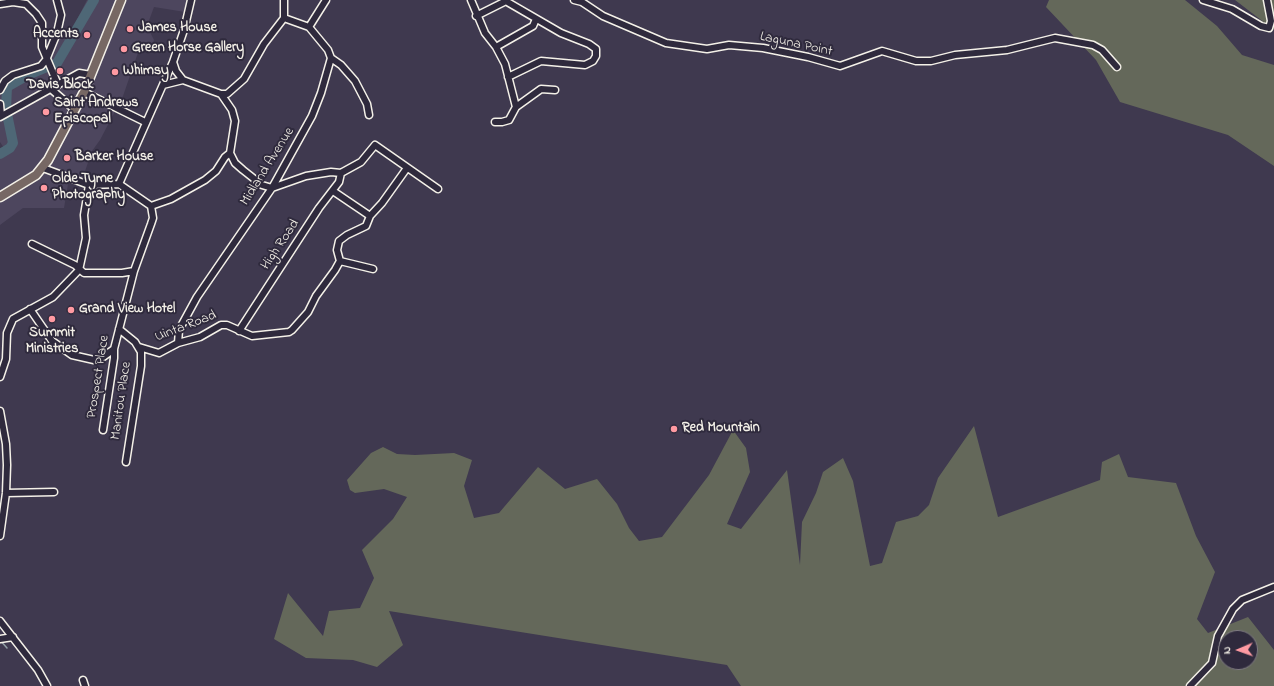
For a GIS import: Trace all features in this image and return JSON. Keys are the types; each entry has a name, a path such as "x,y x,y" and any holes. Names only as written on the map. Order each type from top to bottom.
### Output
{"main road":[{"path":"0,197 36,175 43,168 84,92 121,0"}],"street":[{"path":"49,65 58,33 61,15 57,0"},
{"path":"119,184 141,136 145,122 173,62 184,30 191,0"},
{"path":"173,62 176,71 183,80 221,94 227,94 244,79 264,44 284,18 284,0"},
{"path":"309,27 326,0"},
{"path":"471,0 476,16 485,33 496,46 505,64 516,107"},
{"name":"Laguna Point","path":"574,0 583,1 603,16 666,43 707,48 729,45 763,48 808,57 840,66 882,51 916,61 931,61 955,55 1007,50 1056,38 1093,45 1102,50 1117,67"},
{"path":"1203,0 1232,9 1261,26 1269,28 1271,20 1267,0"},
{"path":"476,16 505,1 561,33 589,44 596,49 596,56 593,61 585,65 540,61 508,77"},
{"path":"0,4 13,2 26,4 36,14 42,23 42,47 58,85"},
{"path":"284,18 309,27 328,50 331,58 341,65 355,81 367,104 369,115"},
{"path":"496,46 533,26 536,19"},
{"name":"Midland Avenue","path":"178,343 179,330 196,297 272,188 312,116 321,93 331,58"},
{"path":"0,90 5,81 13,75 49,65"},
{"path":"0,104 2,116 79,73 91,75"},
{"path":"163,85 183,80"},
{"path":"51,89 75,110"},
{"path":"495,122 509,120 516,107 541,89 555,90"},
{"path":"84,92 145,122"},
{"path":"221,94 232,110 235,122 230,154 235,163 260,183 272,188 306,176 331,172 341,173 361,162 375,145 438,189"},
{"path":"43,168 89,185 119,184 151,206 171,199 205,180 216,171 225,157 230,154"},
{"path":"373,269 340,261 337,250 339,242 347,235 366,226 370,216 382,203 406,168"},
{"name":"High Road","path":"239,331 319,208 339,182 341,173"},
{"path":"0,377 6,358 7,333 15,316 53,297 79,270 86,238 84,215 89,185"},
{"path":"333,191 370,216"},
{"name":"Prospect Place","path":"103,430 114,358 114,348 134,271 153,218 151,206"},
{"path":"32,244 74,265 84,273 102,274 134,271"},
{"name":"Uinta Road","path":"139,347 159,352 178,343 200,337 221,325 227,325 247,334 258,336 288,332 308,312 340,261"},
{"name":"Manitou Place","path":"30,309 52,341 72,355 94,360 103,357 114,348"},
{"name":"Manitou Place","path":"119,329 139,347 141,352 126,462"},
{"path":"0,411 6,444 6,493 0,536"},
{"path":"6,493 54,492"},
{"path":"1190,686 1212,663 1218,636 1233,609 1242,600 1274,587"},
{"path":"0,621 38,670 48,686"},
{"path":"0,640 13,637"}],"shaded area":[{"path":"87,0 187,0 185,12 154,7 147,26 154,40 151,48 140,47 123,96 100,140 92,151 83,177 68,184 64,208 23,208 0,225 0,150 4,148 0,142 0,87 5,81 41,65 57,33 71,31"}],"green space":[{"path":"1049,0 1185,0 1217,26 1242,55 1274,65 1274,166 1228,135 1120,102 1096,60 1046,7"},
{"path":"1235,0 1274,0 1274,30"},
{"path":"974,426 998,517 1100,480 1102,462 1119,454 1128,477 1176,483 1196,536 1215,572 1197,619 1208,633 1248,617 1274,650 1274,686 741,686 727,665 389,611 403,645 377,667 353,660 306,658 274,639 288,593 323,636 329,611 360,608 374,578 362,550 393,519 407,497 384,489 355,493 350,490 347,480 371,453 383,447 397,454 415,455 454,453 472,460 464,486 474,518 499,513 538,467 565,489 597,479 617,504 629,528 639,541 662,537 709,475 733,430 746,448 750,472 727,524 741,529 787,470 800,565 802,522 816,493 823,472 843,458 853,481 870,566 882,563 896,522 918,516 929,505 938,478"}],"waterway":[{"path":"0,154 10,148 13,143 6,109 7,87 28,75 57,63 94,0"},
{"path":"0,640 7,648"}],"place":[{"name":"James House","path":"130,29"},
{"name":"Accents","path":"87,35"},
{"name":"Green Horse Gallery","path":"124,49"},
{"name":"Davis Block","path":"60,71"},
{"name":"Whimsy","path":"115,72"},
{"name":"Saint Andrews Episcopal","path":"46,112"},
{"name":"Barker House","path":"67,158"},
{"name":"Olde Tyme Photography","path":"44,188"},
{"name":"Grand View Hotel","path":"71,310"},
{"name":"Summit Ministries","path":"52,319"},
{"name":"Red Mountain","path":"674,429"}]}
